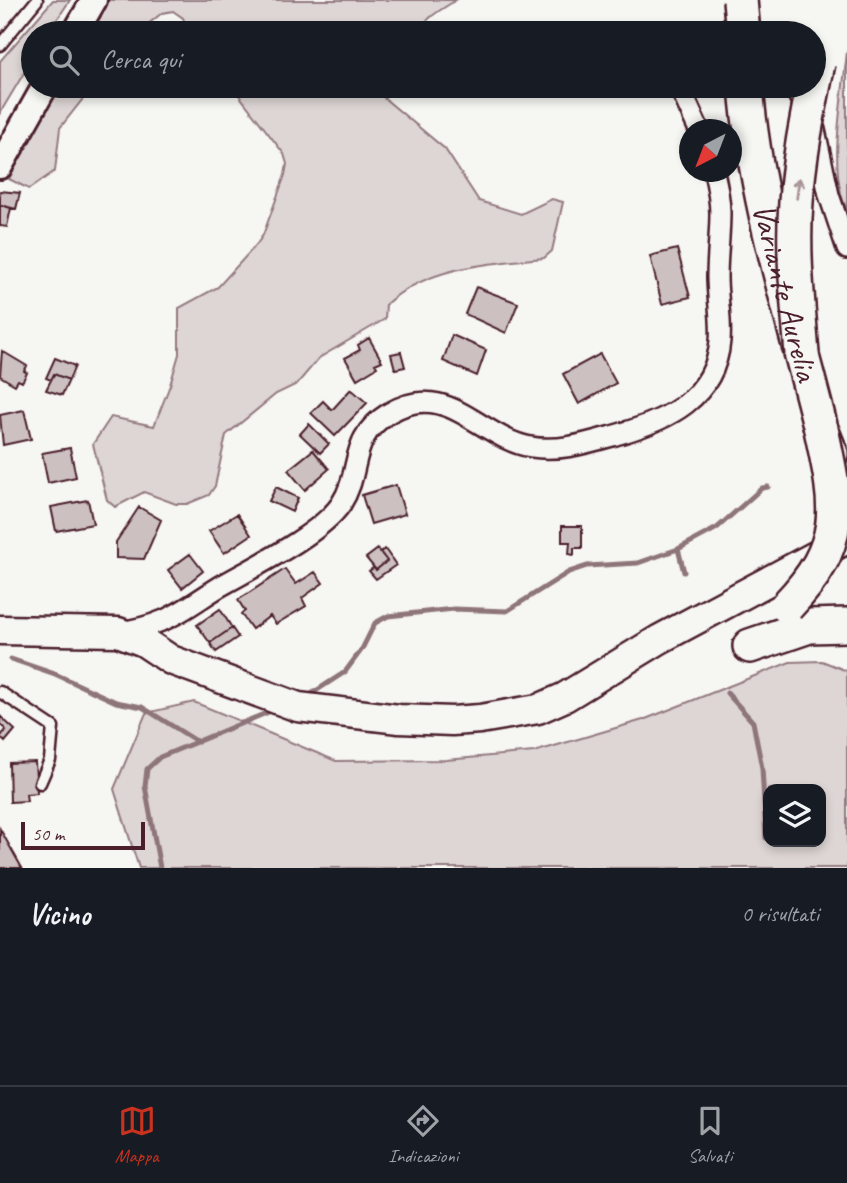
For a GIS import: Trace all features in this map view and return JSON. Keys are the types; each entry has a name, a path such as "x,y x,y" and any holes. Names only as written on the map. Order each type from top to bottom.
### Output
{"highway":[{"path":"740,0 742,21"},
{"name":"Variante Aurelia","path":"747,98 768,223 821,429 847,492"},
{"path":"802,354 795,270 796,203 805,131 812,98"},
{"path":"821,429 847,478"},
{"path":"750,646 808,584 822,562 830,542 835,519 835,493 821,429"},
{"path":"750,646 809,626 847,625"},
{"path":"750,646 812,636 847,642"}],"main road":[{"path":"0,630 118,632 144,642 171,660 298,707 399,719 452,722 538,709 565,697 660,639 847,539"}],"street":[{"path":"82,21 94,0"},
{"path":"0,166 38,98"},
{"path":"685,98 694,119"},
{"path":"800,98 815,130 829,195 847,249"},
{"path":"118,632 165,620 316,529 345,497 358,450 365,436 377,422 408,404 429,402 452,407 498,435 527,447 547,449 583,443 635,429 659,421 692,401 711,376 720,340 717,277 720,211 716,182"}],"lane":[{"path":"0,45 37,0"},
{"path":"0,692 53,727 50,760 40,783"}],"shaded area":[{"path":"53,0 70,0 56,21 35,21"},
{"path":"109,0 456,0 427,21 184,21 173,11 162,13 152,21 97,21"},
{"path":"21,37 21,78 0,113 0,61"},
{"path":"847,51 847,210 841,194 837,154"},
{"path":"53,98 84,98 60,128 55,171 29,189 9,179"},
{"path":"241,98 384,98 445,149 479,201 521,214 552,199 563,202 552,251 544,258 482,265 441,274 403,291 386,304 385,319 319,358 297,384 276,394 226,435 215,486 209,495 187,504 176,504 144,492 115,507 107,500 93,444 111,417 154,426 179,354 179,308 218,287 257,244 263,235 285,175 287,164 284,154"},
{"path":"822,661 847,671 847,868 139,868 114,789 146,713 194,702 336,761 446,760 534,752 643,720 790,662"}],"building":[{"path":"0,191 20,193 16,209 0,205"},
{"path":"0,205 11,208 7,227 0,226"},
{"path":"677,249 690,297 662,304 650,256"},
{"path":"476,287 518,303 506,333 465,314"},
{"path":"452,335 486,350 477,376 443,361"},
{"path":"369,338 382,361 357,379 345,358 360,350 358,345"},
{"path":"2,351 27,366 22,382 18,380 15,385 0,376"},
{"path":"401,352 405,367 395,369 391,354"},
{"path":"600,354 616,383 579,404 563,374"},
{"path":"55,358 75,366 69,380 54,374 51,380 46,378"},
{"path":"54,374 69,380 62,395 46,390"},
{"path":"351,389 367,403 335,436 311,413 323,401 332,410"},
{"path":"24,410 31,439 3,445 0,415"},
{"path":"309,424 329,444 320,453 300,434"},
{"path":"70,448 76,477 48,483 42,453"},
{"path":"313,450 329,469 305,490 288,470"},
{"path":"396,485 405,514 371,524 362,495"},
{"path":"276,487 298,498 292,512 269,501"},
{"path":"88,500 93,524 56,531 51,507"},
{"path":"139,507 161,520 144,559 116,558 116,542"},
{"path":"237,514 251,535 224,553 209,531"},
{"path":"562,526 582,526 582,548 574,548 574,555 569,554 570,542 562,542"},
{"path":"378,549 387,561 376,570 366,558"},
{"path":"385,549 396,565 376,579 369,571 373,568 376,570 387,561 380,552"},
{"path":"190,554 203,571 182,588 168,570"},
{"path":"285,569 296,584 315,572 323,583 302,598 306,606 276,624 270,616 252,629 241,614 245,611 238,600"},
{"path":"220,609 232,628 210,643 197,625"},
{"path":"232,628 238,637 216,652 210,643"},
{"path":"0,716 15,730 5,742 0,737 6,730 0,724"},
{"path":"35,762 37,793 26,794 27,801 10,802 9,763"},
{"path":"0,829 22,868 0,868"}],"waterway":[{"path":"308,696 345,672 362,649 375,623 388,616 454,609 507,611 569,572 587,566 638,563 678,549 717,528 762,488 768,487"},
{"path":"678,549 684,572"},
{"path":"11,659 55,674 116,702 142,707 198,742"},
{"path":"727,693 753,722 763,786"},
{"path":"160,868 145,786 147,769 160,757 276,709"}]}
